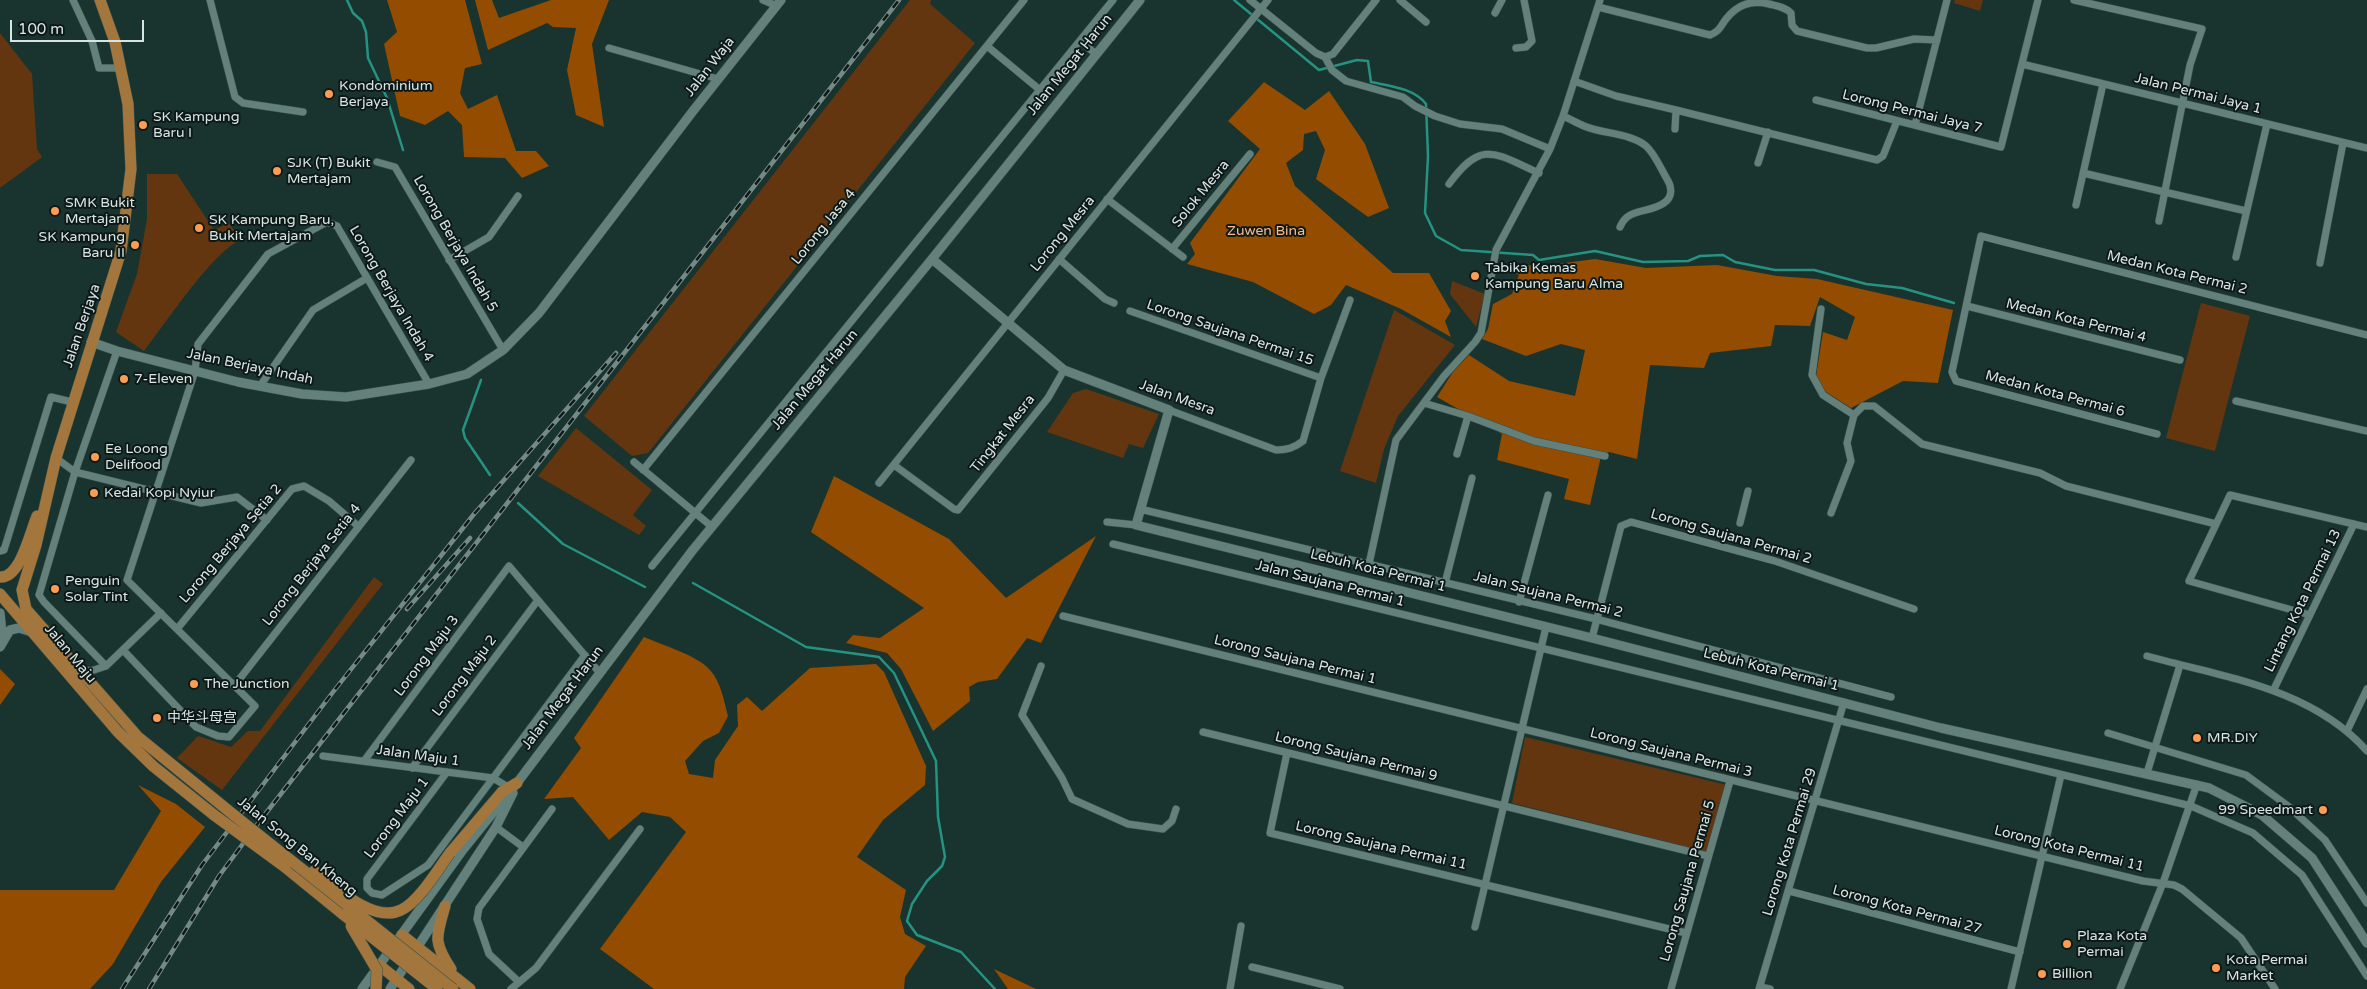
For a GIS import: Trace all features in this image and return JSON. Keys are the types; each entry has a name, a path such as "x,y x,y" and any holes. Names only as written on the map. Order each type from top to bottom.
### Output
{"main road":[{"name":"Jalan Berjaya","path":"22,599 22,590 36,545 56,458 121,250 131,169 128,104 115,42 100,0"},
{"path":"0,577 6,578 13,574 19,564 48,489"},
{"name":"Jalan Maju","path":"0,594 32,632 122,728"},
{"name":"Jalan Maju","path":"22,599 26,609 77,668 122,728"},
{"name":"Jalan Song Ban Kheng","path":"122,728 455,984"},
{"name":"Jalan Song Ban Kheng","path":"122,728 153,766 285,867 437,989"},
{"path":"235,816 261,831 348,896 378,912 390,914 407,906 489,806 513,785"},
{"path":"445,906 438,929 439,950 455,984"},
{"path":"344,916 377,970 376,989"},
{"path":"402,935 455,984 470,989"},
{"path":"380,965 409,989"}],"street":[{"path":"73,0 92,41 99,68 121,68"},
{"path":"210,0 234,97 243,103 303,112"},
{"path":"763,0 779,3"},
{"name":"Lorong Jasa 4","path":"644,470 1024,0"},
{"name":"Jalan Megat Harun","path":"652,566 1114,0"},
{"name":"Jalan Megat Harun","path":"362,989 462,852 711,526 932,259 1140,0"},
{"path":"1250,0 1258,11 1316,53 1346,80 1403,96 1422,110 1460,124 1502,129 1550,149"},
{"name":"Lorong Mesra","path":"879,483 1268,0"},
{"path":"1329,64 1333,54 1376,0"},
{"path":"1400,0 1426,22"},
{"path":"1495,13 1502,0"},
{"path":"1516,48 1526,47 1532,40 1524,0"},
{"path":"1915,125 1938,40 1946,0"},
{"path":"2022,64 2038,0"},
{"path":"2074,0 2202,29 2190,65 2159,221"},
{"path":"1369,564 1396,440 1444,376 1481,333 1496,250 1539,173 1550,149 1563,116 1599,4 1710,35 1720,32 1733,12 1749,2 1756,1 1787,9 1791,13 1792,26 1797,31 1866,48 1876,48 1914,39 1938,40"},
{"name":"Jalan Waja","path":"662,153 779,3"},
{"path":"1080,41 1096,54"},
{"path":"986,46 1040,90"},
{"path":"609,48 718,79"},
{"name":"Jalan Permai Jaya 1","path":"2022,64 2367,148"},
{"name":"Lorong Permai Jaya 7","path":"1816,100 2001,147 2022,64"},
{"path":"1574,81 1616,96 1876,160 1883,156 1897,121"},
{"path":"2076,205 2104,84"},
{"path":"1675,129 1676,110"},
{"path":"1563,116 1584,126 1638,141 1648,147 1670,185 1671,195 1666,202 1652,209 1629,214 1623,218 1620,227"},
{"path":"2236,257 2267,124"},
{"path":"1758,163 1768,132"},
{"path":"2320,263 2343,143"},
{"name":"Jalan Berjaya Indah","path":"92,342 118,351 195,371 302,394 346,397 429,384 467,374 503,350 539,313 662,153"},
{"name":"Solok Mesra","path":"1172,249 1250,154"},
{"path":"1449,184 1470,158 1484,154 1500,156 1539,173"},
{"name":"Lorong Berjaya Indah 5","path":"377,162 395,167 503,350"},
{"path":"2083,173 2246,211"},
{"path":"449,260 489,237 518,196"},
{"name":"Solok Mesra","path":"1107,199 1182,257"},
{"name":"Lorong Berjaya Indah 4","path":"195,371 198,344 268,254 327,222 337,226 429,384"},
{"name":"Medan Kota Permai 2","path":"1967,306 1981,236 2367,335"},
{"name":"Jalan Mesra","path":"932,259 1064,370 1276,450 1289,450 1303,440 1321,378 1350,300"},
{"path":"1059,259 1105,298 1114,303"},
{"path":"260,386 313,310 366,278"},
{"name":"Medan Kota Permai 4","path":"1967,306 2180,360"},
{"name":"Medan Kota Permai 6","path":"1967,306 1952,372 1956,381 2157,434"},
{"path":"1821,309 1812,375 1823,395 1854,415"},
{"name":"Lorong Saujana Permai 15","path":"1130,311 1187,333 1321,378"},
{"path":"106,666 39,595 75,472 118,351"},
{"name":"Tingkat Mesra","path":"894,465 958,510 1048,398 1064,370"},
{"path":"123,650 196,727 218,736 229,737 255,706 127,580 195,371"},
{"path":"2,550 51,397 72,402"},
{"path":"2236,401 2367,431"},
{"path":"1424,403 1468,416 1534,441 1605,456"},
{"path":"1832,513 1850,461 1847,443 1854,415 1863,406 1874,406 1922,444 2040,473 2066,486 2216,524"},
{"path":"1136,525 1169,410"},
{"path":"1458,454 1468,416"},
{"path":"56,458 75,472 201,503 237,497 267,520"},
{"name":"Lorong Berjaya Setia 4","path":"234,686 411,460"},
{"path":"634,462 711,526"},
{"path":"1444,583 1472,478"},
{"name":"Lorong Berjaya Setia 2","path":"177,629 292,489 304,486 329,501 358,526"},
{"path":"1740,523 1748,490"},
{"path":"1519,602 1548,495"},
{"path":"2310,616 2189,581 2230,495 2367,527"},
{"name":"Jalan Saujana Permai 2","path":"1140,509 1596,620 1891,697"},
{"name":"Lebuh Kota Permai 1","path":"1107,522 1136,525 1592,638 1940,728 2210,788 2262,816 2312,858 2366,939"},
{"name":"Lorong Saujana Permai 2","path":"1592,638 1622,526 1631,522 1775,562 1914,609"},
{"name":"Lintang Kota Permai 13","path":"2274,689 2354,524"},
{"name":"Jalan Saujana Permai 1","path":"1113,544 1542,648"},
{"name":"Lorong Maju 3","path":"364,761 510,566 538,600"},
{"path":"538,600 599,672"},
{"name":"Lorong Maju 2","path":"412,768 538,600"},
{"path":"0,613 1,644"},
{"path":"77,668 91,671 106,666 161,613"},
{"name":"Lorong Saujana Permai 1","path":"1063,616 1522,728"},
{"path":"1476,927 1546,627"},
{"path":"1,644 10,630 19,628 32,632"},
{"path":"1542,648 2191,806 2253,834 2302,874 2367,976"},
{"name":"Jalan Megat Harun","path":"367,879 367,888 372,893 382,895 428,865 585,655"},
{"path":"2147,656 2274,689 2335,722 2367,751"},
{"path":"2147,773 2180,665"},
{"path":"1041,666 1022,715 1062,778 1072,800 1128,824 1163,829 1172,821 1176,809"},
{"path":"2347,731 2367,689"},
{"name":"Lorong Kota Permai 29","path":"1760,988 1844,702"},
{"name":"Lorong Saujana Permai 3","path":"1522,728 1730,781 1816,800"},
{"name":"Lorong Saujana Permai 9","path":"1203,732 1708,856"},
{"path":"2108,733 2246,775 2288,806 2325,840 2367,903"},
{"name":"Lorong Saujana Permai 11","path":"1287,753 1270,833 1686,933"},
{"name":"Jalan Maju 1","path":"323,756 493,778 513,785"},
{"name":"Lorong Maju 1","path":"367,879 447,772"},
{"path":"2011,989 2062,775"},
{"name":"Lorong Saujana Permai 5","path":"1671,989 1730,781"},
{"path":"2120,989 2163,883 2197,784"},
{"name":"Jalan Megat Harun","path":"390,989 496,827 505,811 513,785"},
{"name":"Lorong Kota Permai 11","path":"1816,800 2182,889 2241,938 2275,989"},
{"path":"519,982 489,954 477,919 479,908 552,809"},
{"path":"496,827 523,847"},
{"path":"511,989 536,968 640,829"},
{"name":"Lorong Kota Permai 27","path":"1789,891 2020,952"},
{"path":"1230,989 1241,926"},
{"path":"1252,967 1340,989"},
{"path":"1760,988 1770,989"}],"shaded area":[{"path":"910,0 931,0 930,4 975,43 648,453 632,456 584,416"},
{"path":"1955,0 1983,0 1980,11 1954,3"},
{"path":"0,33 32,74 37,149 42,157 0,188"},
{"path":"147,174 177,174 214,230 229,223 240,240 216,259 203,274 144,351 116,332 137,274 147,219"},
{"path":"1452,281 1485,294 1476,327 1450,294"},
{"path":"2201,303 2250,316 2215,451 2166,438"},
{"path":"1394,310 1455,345 1398,416 1384,449 1376,483 1340,471"},
{"path":"1086,389 1159,414 1143,448 1129,444 1123,458 1047,432 1073,393"},
{"path":"576,428 652,490 633,515 646,526 639,535 538,476"},
{"path":"374,577 383,584 222,790 177,758 198,736 231,747 248,731 260,731"},
{"path":"1525,737 1727,785 1712,853 1512,803"}],"green space":[{"path":"387,0 465,0 482,64 465,68 460,93 468,109 497,95 516,151 536,151 549,166 522,178 505,158 464,157 462,125 448,111 425,125 400,116 384,44 397,32"},
{"path":"475,0 492,0 499,18 551,0 609,0 592,44 604,127 576,115 567,70 576,28 553,27 547,23 488,50"},
{"name":"Zuwen Bina","path":"1264,82 1305,110 1329,91 1365,144 1389,208 1368,217 1316,179 1325,150 1316,131 1304,134 1303,150 1286,163 1295,186 1393,273 1429,273 1451,311 1445,321 1451,337 1401,309 1346,285 1331,305 1314,314 1253,282 1187,264 1195,254 1190,243 1260,149 1228,121"},
{"path":"1595,259 1646,268 1717,265 1777,276 1817,279 1953,310 1938,383 1903,381 1851,408 1826,392 1816,376 1823,332 1847,340 1855,317 1820,297 1810,326 1775,325 1771,346 1710,353 1704,368 1650,365 1637,459 1609,452 1601,456 1590,505 1564,499 1569,479 1497,460 1502,434 1437,397 1453,372 1469,355 1509,381 1575,396 1585,350 1561,344 1526,356 1482,339 1488,329 1493,304 1512,294 1519,275 1499,264 1542,266"},
{"path":"834,476 949,539 1006,598 1096,536 1041,643 1027,638 997,679 978,682 969,687 970,701 933,731 901,669 887,653 846,643 853,635 880,638 924,608 811,532"},
{"path":"644,637 697,660 710,670 717,680 728,716 719,733 703,741 685,761 689,774 713,778 715,760 738,726 737,705 747,697 762,711 810,668 876,664 884,672 926,766 925,785 883,820 857,857 906,890 900,917 905,934 926,946 905,977 904,989 654,989 600,949 686,832 670,817 642,812 609,840 573,797 544,799 581,748 574,738"},
{"path":"0,669 15,684 0,705"},
{"path":"138,785 176,804 205,827 161,882 113,964 90,989 0,989 0,890 114,890 161,811"},
{"path":"994,969 1036,989 1008,989"}],"waterway":[{"path":"347,0 353,13 362,21 366,32 368,58 387,98 403,150"},
{"path":"1234,0 1319,70 1357,60 1368,61 1371,82 1408,91 1415,94 1426,104 1428,156 1425,213 1436,236 1461,250 1533,255 1539,260 1595,251 1643,262 1688,261 1700,256 1723,255 1735,262 1775,270 1814,270 1866,284 1902,288 1954,303"},
{"path":"481,380 463,430 465,438 490,475"},
{"path":"518,503 563,544 645,587"},
{"path":"693,583 806,647 879,657 894,673 936,761 938,817 945,857 942,866 927,881 912,904 907,921 917,935 961,952 995,989"}],"railway":[{"path":"149,989 219,876 259,822 899,0"},
{"path":"122,989 202,865 333,692 474,514 616,353"},
{"path":"407,609 470,538"}],"place":[{"name":"Kondominium Berjaya","path":"329,94"},
{"name":"SK Kampung Baru I","path":"143,125"},
{"name":"SJK (T) Bukit Mertajam","path":"277,171"},
{"name":"SMK Bukit Mertajam","path":"55,211"},
{"name":"SK Kampung Baru, Bukit Mertajam","path":"199,228"},
{"name":"SK Kampung Baru II","path":"135,245"},
{"name":"Tabika Kemas Kampung Baru Alma","path":"1475,276"},
{"name":"7-Eleven","path":"124,379"},
{"name":"Ee Loong Delifood","path":"95,457"},
{"name":"Kedai Kopi Nyiur","path":"94,493"},
{"name":"Penguin Solar Tint","path":"55,589"},
{"name":"The Junction","path":"194,684"},
{"name":"中华斗母宫","path":"157,718"},
{"name":"MR.DIY","path":"2197,738"},
{"name":"99 Speedmart","path":"2323,810"},
{"name":"Plaza Kota Permai","path":"2067,944"},
{"name":"Kota Permai Market","path":"2216,968"},
{"name":"Billion","path":"2042,974"}]}
